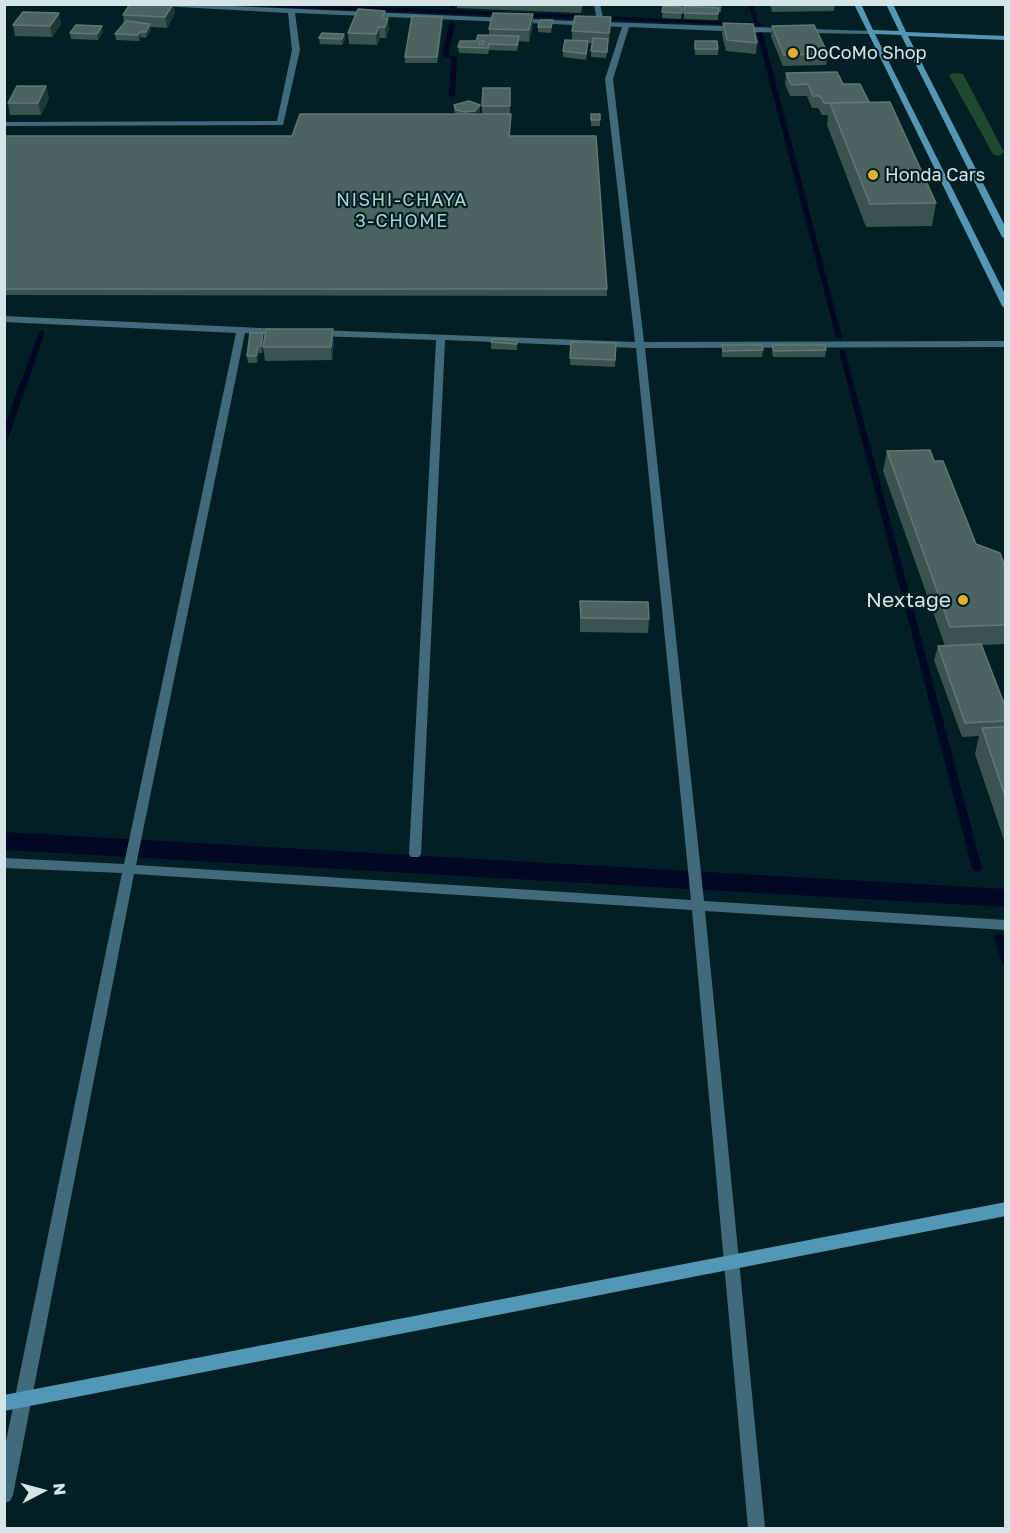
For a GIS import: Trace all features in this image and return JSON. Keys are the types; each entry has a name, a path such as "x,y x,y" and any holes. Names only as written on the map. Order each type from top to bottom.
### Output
{"street":[{"path":"4,5 12,4"},
{"path":"127,4 600,19 626,25 1005,38"},
{"path":"597,4 600,19"},
{"path":"857,4 1005,306"},
{"path":"889,4 1005,237"},
{"path":"4,124 280,123 296,50 297,9"},
{"path":"626,25 609,79 640,345 698,900 730,1260 757,1528"},
{"path":"4,319 288,332"},
{"path":"4,1495 130,865 241,330"},
{"path":"311,333 640,345 1005,345"},
{"path":"415,854 441,338"},
{"path":"4,863 130,865 698,900 1005,925"},
{"path":"4,1403 730,1260 1005,1209"}],"green space":[{"path":"963,74 1004,152 999,156 993,154 949,75"}],"water":[{"path":"226,5 427,9 761,23 763,26"},
{"path":"4,832 1005,889 1005,907 5,850"}],"building":[{"path":"130,4 173,4 165,17 123,15"},
{"path":"663,6 682,7 682,13 662,12"},
{"path":"684,6 719,8 718,14 684,13"},
{"path":"358,9 385,11 382,18 388,18 385,27 379,27 376,34 348,33"},
{"path":"23,12 59,13 50,26 13,25"},
{"path":"493,13 533,14 529,30 489,29"},
{"path":"412,16 442,17 437,57 405,57"},
{"path":"575,16 611,17 609,33 572,31"},
{"path":"540,20 553,20 551,27 538,27"},
{"path":"126,21 150,24 146,32 140,32 138,35 115,34"},
{"path":"723,23 753,24 757,43 727,40"},
{"path":"76,25 102,26 97,34 70,33"},
{"path":"814,25 828,54 784,55 772,26"},
{"path":"322,33 344,34 342,39 319,38"},
{"path":"478,35 519,36 517,45 489,44 488,48 458,47 460,41 476,41"},
{"path":"593,38 608,39 607,52 591,51"},
{"path":"565,40 588,41 586,54 563,51"},
{"path":"695,41 717,41 718,49 695,49"},
{"path":"837,72 843,84 860,84 869,102 824,103 820,96 813,96 808,84 791,85 786,73"},
{"path":"17,86 46,86 38,103 8,103"},
{"path":"483,88 510,88 510,106 482,106"},
{"path":"469,101 480,105 475,111 456,110 454,105"},
{"path":"890,102 936,203 870,204 830,103"},
{"path":"300,114 511,114 509,136 596,136 607,289 4,289 4,136 292,136"},
{"path":"591,114 600,114 600,120 591,120"},
{"path":"266,329 333,329 331,347 263,347"},
{"path":"250,333 263,333 261,346 258,347 256,356 247,356"},
{"path":"492,339 517,340 517,344 491,342"},
{"path":"571,342 616,343 615,360 570,358"},
{"path":"722,345 762,345 763,350 723,351"},
{"path":"772,345 825,345 826,350 774,351"},
{"path":"930,450 934,461 943,461 976,544 1000,553 1005,567 1005,625 950,627 887,451"},
{"path":"580,601 648,602 649,619 581,618"},
{"path":"981,644 1005,706 1005,721 965,723 938,646"},
{"path":"1005,727 1005,796 982,728"}],"waterway":[{"path":"750,4 757,24"},
{"path":"452,24 445,56 454,57 452,95"},
{"path":"760,34 839,337"},
{"path":"4,439 42,332"},
{"path":"842,351 977,868"},
{"path":"999,937 1006,960"}],"place":[{"name":"DoCoMo Shop","path":"793,53"},
{"name":"Honda Cars","path":"873,175"},
{"name":"Nextage","path":"963,600"}],"district":[{"name":"NISHI-CHAYA 3-CHOME","path":"402,210"}]}
